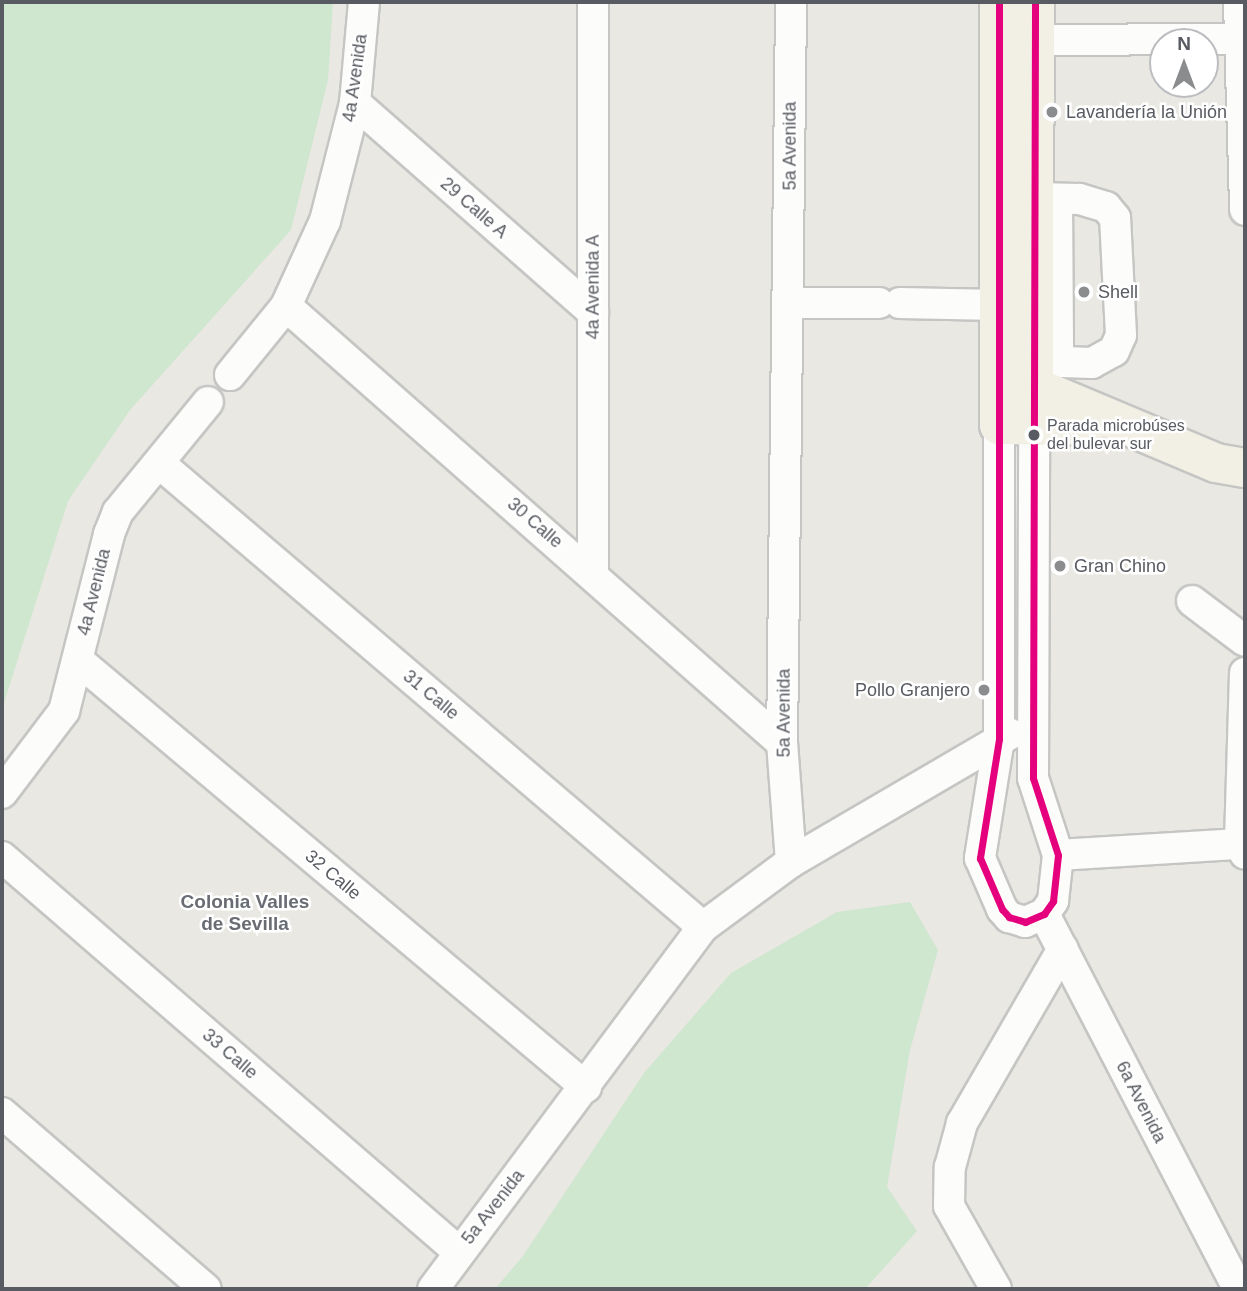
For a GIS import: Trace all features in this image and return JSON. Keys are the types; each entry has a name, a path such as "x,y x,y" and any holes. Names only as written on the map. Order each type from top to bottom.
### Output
{"main road":[{"path":"999,2 998,305 1031,373 1101,418 1216,463 1245,468"},
{"path":"1035,2 1034,40 1046,198 1031,373 1017,426 1065,426 1101,418"}],"street":[{"name":"4a Avenida","path":"230,375 286,306 325,221 355,103 366,2"},
{"name":"4a Avenida A","path":"593,2 593,573"},
{"name":"5a Avenida","path":"433,1289 703,927 791,862 782,743 791,2"},
{"path":"1239,2 1245,210"},
{"path":"1034,40 1242,38"},
{"name":"29 Calle A","path":"355,103 593,312"},
{"path":"1031,373 1092,363 1114,351 1121,335 1115,218 1106,207 1046,198"},
{"path":"789,303 998,305"},
{"name":"30 Calle","path":"286,306 593,573 782,743"},
{"name":"4a Avenida","path":"2,793 64,711 80,662 82,631 108,534 118,512 208,402"},
{"path":"1017,426 1034,722 1033,778 1058,855 1055,894 1044,914 1026,922 1009,917 980,858 999,739 1017,426"},
{"name":"31 Calle","path":"159,463 703,927"},
{"path":"1192,601 1245,641"},
{"name":"32 Calle","path":"80,662 586,1087"},
{"path":"1058,855 1242,849 1244,677"},
{"path":"791,862 999,739 1034,722"},
{"name":"33 Calle","path":"2,857 459,1252"},
{"name":"6a Avenida","path":"1044,914 1238,1289"},
{"path":"996,1289 949,1206 950,1167 962,1123 1063,949"},
{"path":"2,1113 206,1289"}],"green space":[{"path":"2,2 333,2 328,80 291,230 130,410 68,501 2,709"},
{"path":"910,902 938,950 910,1050 887,1187 917,1231 865,1289 495,1289 523,1256 644,1073 731,973 837,912"}],"transit line":[{"name":"31","path":"999,2 999,739 980,858 1002,909 1009,917 1025,922 1044,914 1053,901 1058,855 1033,778 1035,2"}],"place":[{"name":"Lavandería la Unión","path":"1052,112"},
{"name":"Shell","path":"1084,292"},
{"name":"Parada microbúses del bulevar sur","path":"1034,435"},
{"name":"Gran Chino","path":"1060,566"},
{"name":"Pollo Granjero","path":"984,690"}],"district":[{"name":"Colonia Valles de Sevilla","path":"245,913"}]}
